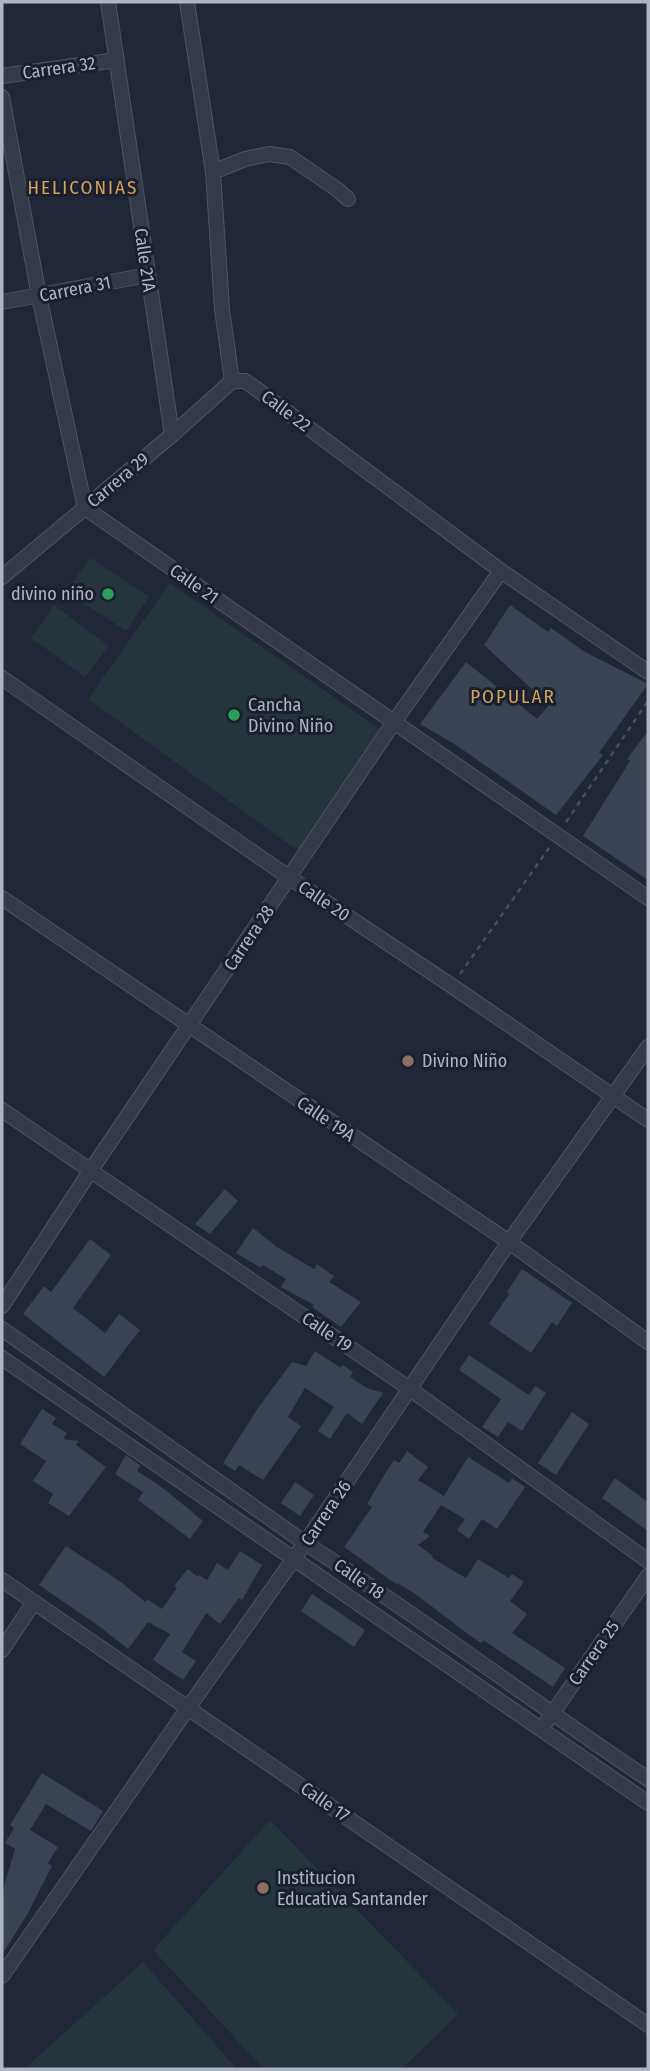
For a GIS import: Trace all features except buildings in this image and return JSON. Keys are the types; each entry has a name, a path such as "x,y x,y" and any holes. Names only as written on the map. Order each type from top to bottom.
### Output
{"street":[{"name":"Calle 21A","path":"108,2 172,435"},
{"path":"187,2 213,172 222,309 232,381"},
{"name":"Carrera 32","path":"2,76 117,60"},
{"path":"2,97 40,296 85,508"},
{"path":"213,172 245,159 269,154 290,157 348,199"},
{"name":"Carrera 31","path":"2,302 148,275"},
{"name":"Carrera 29","path":"2,577 172,435 232,381"},
{"name":"Calle 22","path":"232,381 245,381 501,571 648,672"},
{"name":"Calle 21","path":"85,508 648,898"},
{"name":"Carrera 28","path":"2,1306 394,722 501,571"},
{"name":"Calle 20","path":"2,678 648,1121"},
{"name":"Calle 19A","path":"2,898 509,1242 648,1342"},
{"name":"Carrera 26","path":"2,1976 293,1561 509,1242 648,1047"},
{"name":"Calle 19","path":"2,1110 410,1389 648,1561"},
{"name":"Calle 18","path":"2,1329 305,1543 648,1779"},
{"name":"Calle 18","path":"2,1358 648,1803"},
{"name":"Carrera 25","path":"541,1730 648,1576"},
{"name":"Calle 17","path":"2,1580 648,2025"},
{"path":"2,1650 34,1602"}],"shaded area":[{"name":"divino niño","path":"91,558 149,597 126,631 66,591"},
{"name":"Cancha Divino Niño","path":"170,583 381,730 301,853 88,699"},
{"name":"divino niño","path":"54,605 109,646 85,677 31,638"},
{"path":"270,1820 458,2014 402,2069 264,2069 153,1950"},
{"path":"143,1962 237,2069 24,2069"}],"place":[{"name":"divino niño","path":"108,594"},
{"name":"Cancha Divino Niño","path":"234,715"},
{"name":"Divino Niño","path":"408,1061"},
{"name":"Institucion Educativa Santander","path":"263,1888"}],"district":[{"name":"HELICONIAS","path":"83,187"},
{"name":"POPULAR","path":"513,696"}]}
